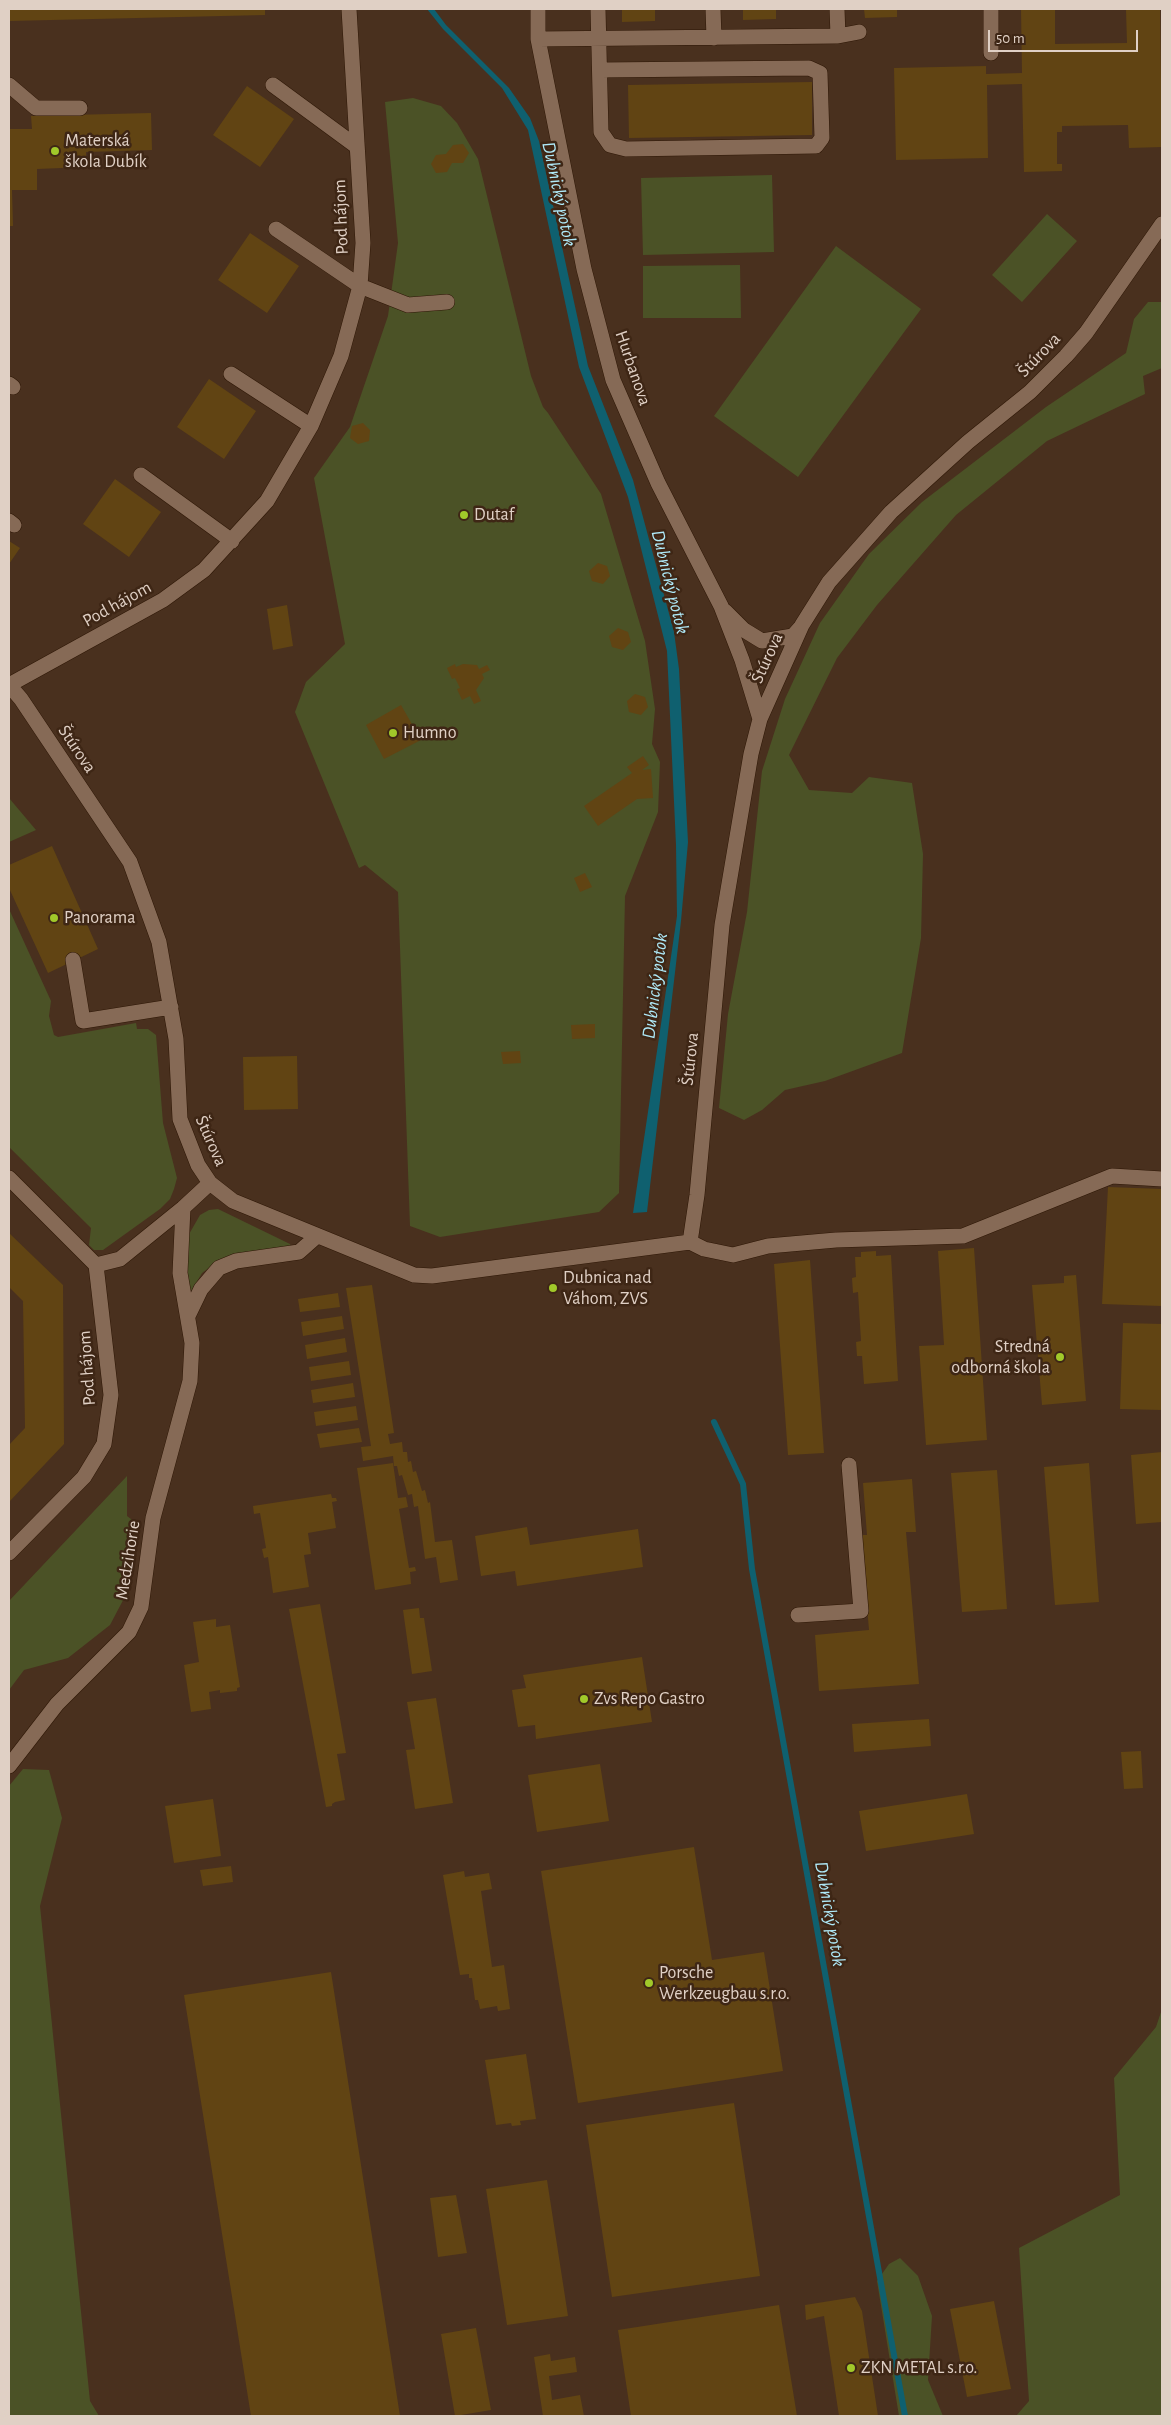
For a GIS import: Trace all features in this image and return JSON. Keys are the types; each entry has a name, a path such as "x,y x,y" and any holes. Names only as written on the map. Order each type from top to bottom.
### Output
{"street":[{"name":"Pod hájom","path":"9,685 163,600 204,570 267,501 311,426 341,356 360,286 363,243 349,9"},
{"name":"Hurbanova","path":"538,9 538,39 584,269 613,380 658,483 721,606 742,660 760,719"},
{"path":"598,9 601,132 610,145 626,149 816,146 822,138 820,73 809,68 600,70"},
{"path":"713,9 714,38"},
{"path":"837,9 838,36"},
{"path":"991,9 992,53"},
{"path":"538,39 838,36 859,32"},
{"path":"9,85 36,108 80,108"},
{"path":"273,85 356,146"},
{"name":"Štúrova","path":"690,1242 697,1195 722,925 751,754 760,719 802,625 829,582 891,512 968,442 1030,392 1066,356 1086,333 1162,224"},
{"name":"Pod hájom","path":"276,229 360,286"},
{"path":"360,286 408,305 447,302"},
{"path":"231,374 311,426"},
{"path":"141,475 232,541"},
{"path":"721,606 744,630 762,641 793,636 802,625"},
{"name":"Štúrova","path":"9,685 130,862 159,942 176,1039 180,1119 198,1165 210,1183 233,1201 414,1274 432,1276 690,1242 704,1249 733,1255 768,1246 836,1240 963,1236 1112,1176 1162,1178"},
{"path":"73,960 83,1021 171,1007"},
{"path":"9,1178 96,1265 120,1259 183,1208 210,1183"},
{"name":"Medzihorie","path":"9,1766 57,1704 129,1632 141,1607 153,1518 190,1381 192,1343 180,1273 183,1208"},
{"path":"188,1316 201,1289 220,1268 236,1261 299,1252 317,1236"},
{"name":"Pod hájom","path":"9,1553 84,1477 104,1444 111,1395 96,1265"},
{"path":"798,1615 861,1611 849,1464"}],"green space":[{"name":"Dutaf","path":"413,98 441,106 457,123 478,159 531,376 543,407 601,494 645,641 655,709 652,744 660,762 658,812 625,896 619,1193 599,1212 440,1237 410,1226 398,892 365,865 359,868 295,712 306,682 345,644 314,478 350,427 388,316 398,243 385,102"},
{"path":"772,175 774,252 643,255 641,178"},
{"path":"1047,214 1077,241 1022,302 992,275"},
{"path":"836,246 921,309 798,477 714,416"},
{"path":"740,265 741,318 643,318 643,266"},
{"path":"1148,302 1162,302 1162,368 1143,376 1145,394 1047,441 956,515 877,605 837,658 789,755 809,790 852,793 869,777 912,783 923,854 921,938 902,1053 825,1081 785,1090 762,1110 744,1120 719,1108 728,1014 747,912 762,771 785,699 820,623 869,554 922,502 1046,407 1126,353 1134,319"},
{"path":"9,798 36,830 9,842"},
{"path":"9,909 51,1001 49,1016 54,1035 58,1037 136,1023 137,1029 148,1029 156,1035 163,1123 177,1178 170,1199 160,1209 103,1250 94,1250 89,1245 91,1228 9,1147"},
{"path":"218,1209 290,1244 291,1247 218,1261 202,1273 190,1293 187,1285 188,1236 200,1215 209,1210"},
{"path":"127,1476 127,1516 139,1525 131,1556 130,1587 110,1625 68,1658 24,1670 9,1690 9,1601"},
{"path":"23,1769 49,1770 62,1818 40,1906 90,2401 99,2416 9,2416 9,1786"},
{"path":"1162,2009 1162,2416 1016,2416 1029,2401 1019,2248 1120,2195 1114,2078 1156,2027"},
{"path":"900,2258 918,2276 932,2316 928,2380 943,2416 899,2416 877,2281 889,2264"}],"water":[{"path":"427,9 434,9 446,25 509,88 530,118 539,141 588,366 633,480 674,632 679,669 688,842 681,921 647,1212 633,1213 677,916 676,845 667,651 628,497 579,367 528,130 502,88 443,29"}],"building":[{"path":"9,9 265,9 265,15 9,21"},
{"path":"622,9 655,9 655,21 622,22"},
{"path":"743,9 776,9 776,19 743,20"},
{"path":"864,9 897,9 897,17 865,18"},
{"path":"1021,9 1055,9 1055,44 1127,43 1126,9 1160,9 1162,147 1129,148 1128,125 1062,126 1062,132 1057,132 1057,164 1062,164 1062,171 1024,172 1022,84 987,85 988,158 896,160 894,68 986,66 986,74 1022,73"},
{"path":"812,82 812,135 629,138 628,85"},
{"path":"247,86 294,119 260,167 213,135"},
{"path":"151,113 152,150 86,152 86,167 37,169 37,190 12,190 13,226 9,226 9,129 32,129 31,116"},
{"path":"463,144 469,153 463,163 452,163 447,172 436,173 431,164 436,155 446,154 453,145"},
{"path":"250,233 299,266 267,313 218,280"},
{"path":"209,379 256,411 224,459 177,427"},
{"path":"363,423 370,430 369,441 358,444 350,438 352,426"},
{"path":"115,479 161,512 129,557 83,524"},
{"path":"9,541 20,548 9,564"},
{"path":"598,563 607,566 610,576 603,584 592,581 589,571"},
{"path":"287,605 293,646 273,650 267,609"},
{"path":"618,628 628,632 631,642 623,650 612,647 609,636"},
{"path":"455,664 456,667 463,664 477,665 479,669 487,665 490,670 482,674 484,678 476,690 481,701 474,704 470,696 462,700 457,689 460,688 455,678 452,679 447,668"},
{"path":"635,694 645,697 648,707 641,715 629,712 627,701"},
{"name":"Humno","path":"401,705 421,740 384,759 366,725"},
{"path":"643,756 649,765 642,770 651,769 653,798 637,799 598,826 584,806 632,773 627,767"},
{"name":"Panorama","path":"52,846 98,949 48,973 9,888 9,865"},
{"path":"585,873 592,887 580,892 574,878"},
{"path":"595,1024 595,1038 572,1039 571,1025"},
{"path":"520,1051 521,1063 503,1064 501,1052"},
{"path":"297,1056 298,1109 244,1110 243,1057"},
{"path":"1108,1187 1162,1189 1162,1306 1102,1304"},
{"path":"9,1233 63,1285 64,1444 9,1502 9,1445 25,1428 23,1301 9,1287"},
{"path":"974,1248 987,1440 926,1445 919,1346 944,1345 938,1251"},
{"path":"876,1251 876,1256 891,1255 898,1381 864,1384 862,1356 857,1356 856,1342 861,1341 858,1292 853,1293 852,1278 856,1277 855,1257 861,1257 861,1252"},
{"path":"810,1260 824,1453 788,1455 774,1264"},
{"name":"Stredná odborná škola","path":"1076,1275 1086,1401 1042,1405 1032,1285 1064,1283 1064,1276"},
{"path":"372,1285 394,1433 388,1434 390,1444 402,1442 403,1452 407,1452 408,1462 411,1461 413,1472 416,1471 422,1491 425,1490 428,1503 430,1502 435,1542 452,1540 458,1580 440,1583 436,1557 425,1559 418,1506 414,1507 412,1494 408,1495 402,1475 399,1476 397,1466 394,1466 393,1456 363,1461 361,1447 371,1446 346,1288"},
{"path":"338,1293 340,1307 300,1312 298,1299"},
{"path":"342,1316 344,1329 303,1336 301,1322"},
{"path":"1123,1323 1162,1324 1162,1410 1120,1409"},
{"path":"345,1338 347,1352 307,1359 305,1345"},
{"path":"349,1361 351,1375 311,1381 309,1367"},
{"path":"353,1383 355,1397 313,1403 311,1390"},
{"path":"356,1406 358,1420 316,1426 314,1412"},
{"path":"359,1428 362,1442 320,1448 317,1434"},
{"path":"1162,1452 1162,1522 1136,1524 1131,1455"},
{"path":"393,1463 398,1498 406,1497 408,1507 399,1509 409,1568 415,1567 416,1571 410,1572 411,1584 375,1590 357,1468"},
{"path":"1089,1463 1099,1602 1055,1605 1044,1467"},
{"path":"997,1470 1007,1609 962,1612 951,1473"},
{"path":"912,1479 916,1532 906,1532 919,1684 819,1691 815,1635 869,1630 861,1535 867,1535 863,1483"},
{"path":"331,1494 332,1498 336,1498 337,1501 332,1502 336,1528 308,1533 311,1554 304,1555 309,1587 273,1593 268,1557 264,1558 262,1549 266,1548 260,1513 254,1514 253,1506"},
{"path":"527,1527 530,1545 638,1529 643,1567 517,1586 515,1571 481,1576 475,1536"},
{"path":"320,1604 346,1753 337,1754 345,1800 335,1802 332,1806 326,1807 289,1609"},
{"path":"419,1608 420,1618 424,1618 432,1671 412,1674 403,1610"},
{"path":"216,1619 216,1627 230,1625 240,1687 237,1688 237,1691 220,1693 220,1690 209,1692 211,1709 191,1712 184,1665 199,1662 193,1622"},
{"path":"642,1657 652,1722 536,1739 535,1725 518,1727 512,1690 526,1688 523,1675"},
{"path":"436,1698 453,1803 415,1809 406,1750 415,1749 407,1702"},
{"path":"929,1719 931,1746 854,1752 852,1724"},
{"path":"1141,1751 1143,1788 1124,1789 1121,1752"},
{"path":"600,1764 609,1821 537,1832 528,1775"},
{"path":"967,1794 974,1834 866,1851 859,1811"},
{"path":"213,1799 221,1856 174,1863 165,1806"},
{"path":"694,1847 712,1960 764,1952 783,2071 578,2103 541,1871"},
{"path":"231,1866 233,1882 203,1886 200,1870"},
{"path":"464,1871 465,1877 489,1873 492,1889 481,1891 492,1967 504,1965 510,2009 498,2011 497,2006 480,2009 478,2000 475,2000 472,1978 469,1978 469,1974 460,1975 443,1875"},
{"path":"331,1972 400,2416 251,2416 184,1995"},
{"path":"526,2054 536,2119 520,2121 521,2125 512,2126 511,2123 496,2125 485,2060"},
{"path":"734,2103 760,2276 612,2297 586,2125"},
{"path":"547,2180 568,2316 507,2325 486,2189"},
{"path":"456,2195 467,2253 438,2257 430,2198"},
{"name":"ZKN METAL s.r.o.","path":"855,2297 862,2311 878,2416 839,2416 824,2316 806,2320 805,2305"},
{"path":"994,2301 1011,2389 967,2397 950,2309"},
{"path":"779,2305 797,2416 631,2416 618,2330"},
{"path":"476,2328 491,2410 455,2416 441,2334"},
{"path":"550,2354 551,2361 575,2357 577,2372 549,2376 552,2400 580,2395 584,2416 543,2416 534,2357"}],"waterway":[{"name":"Dubnický potok","path":"714,1422 743,1484 752,1569 905,2416"}],"place":[{"name":"Materská škola Dubík","path":"55,151"},
{"name":"Dutaf","path":"464,515"},
{"name":"Humno","path":"393,733"},
{"name":"Panorama","path":"54,918"},
{"name":"Dubnica nad Váhom, ZVS","path":"553,1288"},
{"name":"Stredná odborná škola","path":"1060,1357"},
{"name":"Zvs Repo Gastro","path":"584,1699"},
{"name":"Porsche Werkzeugbau s.r.o.","path":"649,1983"},
{"name":"ZKN METAL s.r.o.","path":"851,2368"}]}
